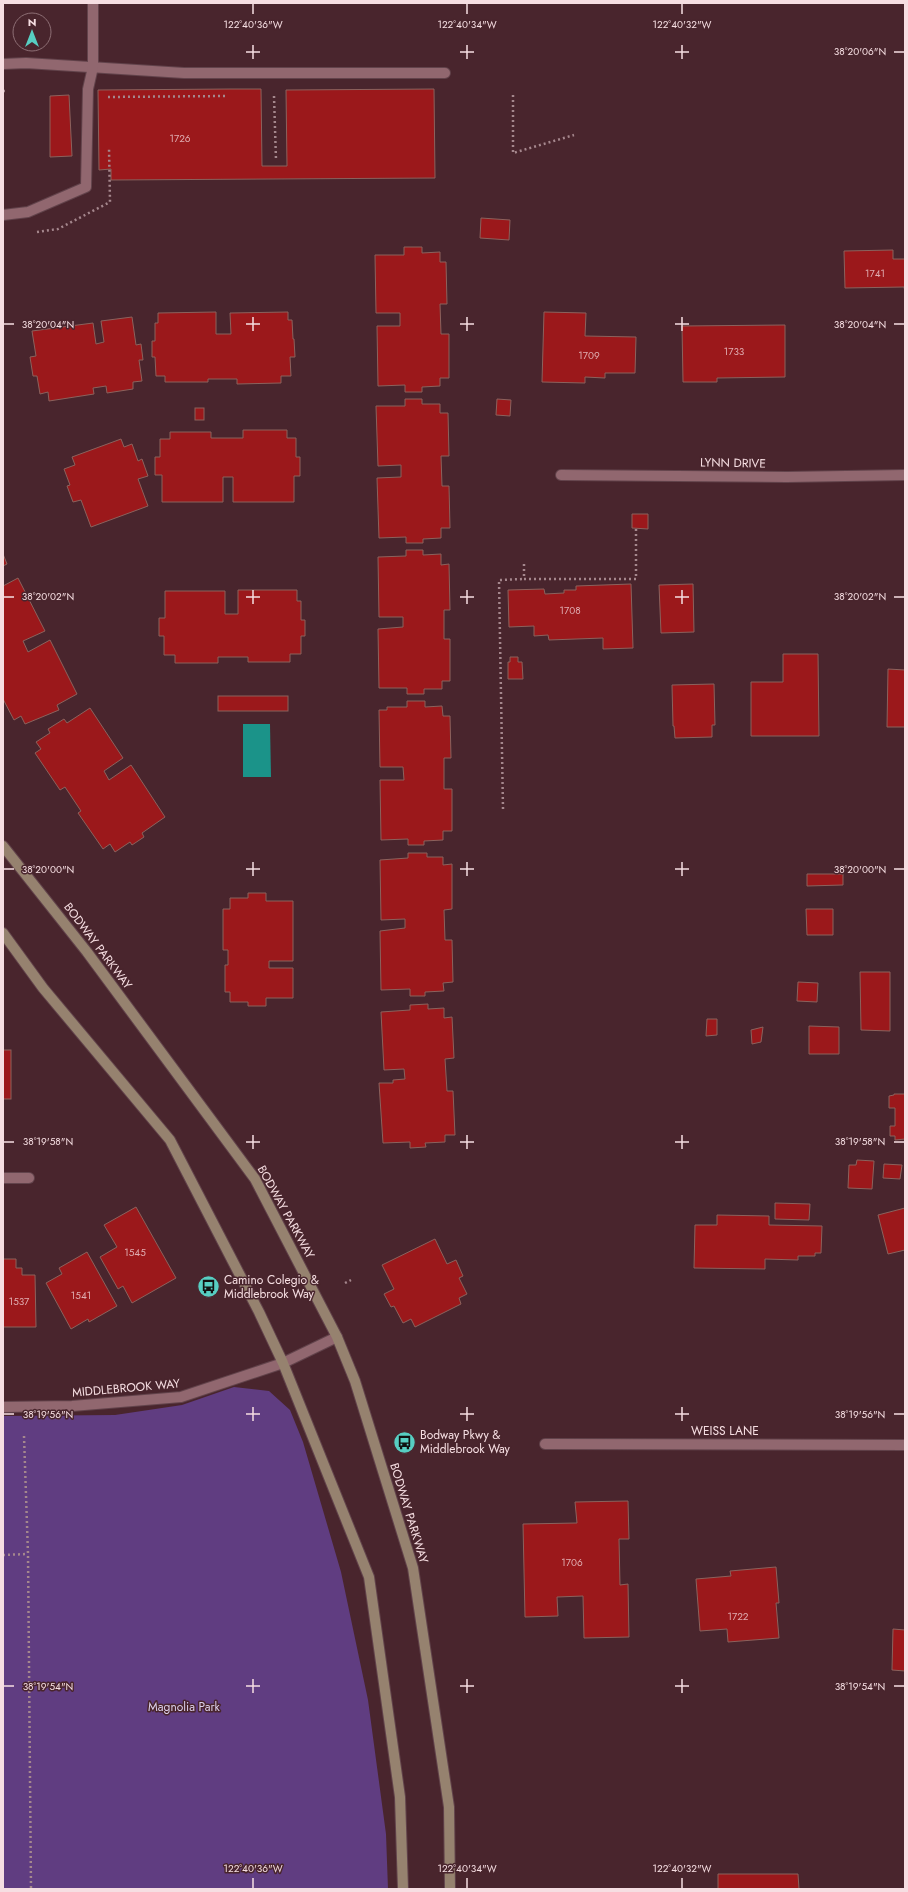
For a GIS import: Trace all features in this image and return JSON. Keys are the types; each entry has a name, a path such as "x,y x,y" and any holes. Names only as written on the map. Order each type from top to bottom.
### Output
{"street":[{"path":"3,215 28,212 86,187 88,89 93,67 93,3"},
{"path":"3,64 93,67 184,73 445,73"},
{"name":"LYNN DRIVE","path":"561,475 787,477 905,475"},
{"name":"BODWAY PARKWAY","path":"3,846 88,952 255,1179 337,1337 356,1381 413,1568 449,1807 450,1889"},
{"path":"3,933 43,988 170,1140 259,1312 283,1363 369,1577 400,1797 403,1889"},
{"path":"3,1178 29,1178"},
{"name":"MIDDLEBROOK WAY","path":"3,1407 72,1406 180,1397 283,1363 337,1337"},
{"name":"WEISS LANE","path":"545,1444 905,1444"}],"path":[{"path":"3,91 8,91"},
{"path":"513,95 513,154 574,135"},
{"path":"109,104 108,97 230,96"},
{"path":"267,96 274,96 276,160"},
{"path":"503,809 499,580 636,579 636,528"},
{"path":"524,564 524,579"},
{"path":"345,1283 351,1280"},
{"path":"24,1436 28,1554 32,1889"},
{"path":"3,1554 28,1554"}],"green space":[{"name":"Magnolia Park","path":"234,1387 269,1391 290,1410 303,1442 341,1572 368,1700 386,1834 388,1889 3,1889 3,1416 115,1415 182,1405"}],"water":[{"path":"243,724 270,724 271,777 243,777"}],"building":[{"path":"261,89 262,166 287,166 286,90 434,89 435,178 111,180 111,169 99,170 98,90"},
{"path":"69,95 72,156 50,157 50,96"},
{"path":"481,218 510,220 509,240 480,238"},
{"path":"404,247 422,247 422,253 440,252 440,262 446,262 447,304 440,304 441,334 449,334 449,378 440,378 440,386 422,387 422,392 405,392 405,385 378,386 377,326 400,326 400,313 376,313 375,255 404,255"},
{"path":"893,250 893,259 905,259 905,292 904,287 845,288 844,251"},
{"path":"216,312 216,334 231,334 230,313 288,312 288,320 292,320 295,357 290,357 291,376 281,376 281,383 237,384 237,379 208,379 208,382 165,382 165,376 156,376 155,357 152,357 152,341 155,341 155,323 158,323 158,313"},
{"path":"544,312 586,313 585,336 636,337 635,373 605,373 605,378 585,377 585,383 542,382"},
{"path":"132,317 136,345 141,344 143,360 139,360 142,381 133,382 133,389 107,393 106,386 93,388 94,394 49,401 48,392 40,394 37,376 33,376 30,357 36,356 32,331 93,323 96,344 104,342 101,321"},
{"path":"785,325 785,377 717,378 717,382 683,382 682,326"},
{"path":"405,399 422,399 422,404 440,404 440,413 448,413 449,456 441,456 442,486 449,486 450,528 441,528 441,538 423,539 423,543 406,543 406,537 379,538 377,478 401,477 401,465 378,466 376,406 405,406"},
{"path":"497,399 511,400 510,416 496,415"},
{"path":"195,408 204,408 204,420 195,420"},
{"path":"243,430 287,430 287,438 296,438 296,457 300,457 300,476 294,476 294,502 233,502 233,477 223,477 223,502 162,502 162,475 155,475 155,457 160,457 160,439 170,439 170,432 211,432 211,438 243,438"},
{"path":"121,439 124,447 132,444 138,461 142,459 148,476 138,479 148,506 91,527 81,500 73,502 67,486 70,485 64,469 75,465 72,457"},
{"path":"632,514 648,514 648,529 632,528"},
{"path":"406,550 423,550 423,555 441,554 441,565 449,564 450,610 444,610 444,639 450,639 450,681 442,681 442,689 424,689 424,694 407,694 407,688 379,688 378,629 403,627 403,617 379,617 378,557 406,556"},
{"path":"3,554 7,564 3,566"},
{"path":"18,578 45,631 23,641 28,652 50,640 77,694 57,705 59,710 25,724 21,716 14,720 3,699 3,586"},
{"path":"631,584 633,648 603,649 603,638 549,640 548,635 534,636 534,626 509,627 508,590 544,589 545,594 564,593 564,590 576,590 576,586"},
{"path":"693,584 694,632 661,633 659,585"},
{"path":"238,590 297,590 297,601 301,601 301,620 305,620 305,636 301,636 301,654 290,654 290,662 248,662 248,657 218,657 218,663 175,663 175,655 164,655 164,636 159,636 159,618 165,618 165,591 225,591 225,614 238,614"},
{"path":"783,654 818,654 819,736 751,736 751,682 783,682"},
{"path":"510,657 518,657 518,662 522,662 523,679 508,679 508,662 510,662"},
{"path":"888,669 905,670 905,727 887,727"},
{"path":"714,684 715,725 712,725 712,737 675,738 673,726 672,685"},
{"path":"218,696 288,696 288,711 218,711"},
{"path":"407,701 425,701 425,707 442,706 443,716 450,716 451,758 444,758 444,789 452,789 452,831 443,831 443,840 424,841 424,845 408,845 408,839 381,840 380,780 404,780 403,767 380,767 379,710 387,710 387,707 407,707"},
{"path":"90,708 123,758 104,771 109,780 131,765 165,817 142,833 144,837 132,845 130,842 115,852 110,844 103,849 78,813 81,811 65,787 60,790 35,753 41,749 36,742 50,733 48,729 64,719 67,723"},
{"path":"408,853 427,853 427,857 443,857 443,865 452,864 452,909 444,910 445,940 452,940 453,982 443,983 444,991 425,992 425,996 410,996 410,989 381,990 380,931 405,928 405,919 381,920 380,860 408,858"},
{"path":"807,874 843,874 843,885 807,886"},
{"path":"248,893 266,893 266,901 293,901 293,961 269,961 269,968 293,968 293,998 266,998 266,1006 248,1006 248,1002 230,1002 230,992 225,992 225,965 228,965 228,950 223,950 223,909 230,909 230,898 248,898"},
{"path":"806,909 833,909 833,935 807,935"},
{"path":"860,972 890,972 890,1031 861,1030"},
{"path":"798,982 818,983 817,1002 797,1001"},
{"path":"428,1004 428,1009 444,1008 444,1018 452,1017 454,1058 445,1059 447,1091 453,1091 455,1135 445,1135 445,1142 425,1143 426,1147 410,1148 410,1142 383,1143 379,1083 393,1083 393,1080 405,1079 404,1069 384,1070 381,1012 410,1010 410,1005"},
{"path":"707,1019 717,1019 717,1035 706,1036"},
{"path":"809,1026 839,1027 839,1054 809,1054"},
{"path":"763,1027 761,1042 752,1044 751,1030"},
{"path":"3,1050 11,1050 11,1099 3,1099"},
{"path":"894,1094 905,1094 905,1139 895,1140 895,1136 890,1136 890,1126 895,1126 895,1108 889,1108 889,1096"},
{"path":"857,1160 874,1161 872,1189 848,1188 849,1165 856,1165"},
{"path":"884,1164 902,1165 900,1179 883,1178"},
{"path":"775,1203 810,1204 809,1220 775,1219"},
{"path":"136,1207 176,1278 132,1303 123,1286 118,1289 100,1257 117,1247 104,1225"},
{"path":"905,1208 905,1250 888,1254 878,1215"},
{"path":"717,1215 769,1216 769,1225 822,1226 821,1253 815,1253 815,1256 798,1256 798,1260 765,1259 765,1269 694,1268 695,1225 717,1225"},
{"path":"435,1239 447,1264 456,1260 463,1276 459,1278 467,1294 459,1298 461,1304 415,1327 411,1319 403,1323 394,1306 391,1307 384,1294 394,1289 382,1265"},
{"path":"87,1252 117,1306 89,1322 88,1319 71,1329 46,1283 62,1274 59,1268"},
{"path":"3,1259 16,1259 16,1268 22,1268 22,1275 35,1275 36,1327 3,1327"},
{"path":"628,1501 629,1539 619,1539 620,1585 628,1584 629,1637 584,1638 583,1596 557,1597 558,1616 525,1617 523,1524 577,1523 575,1502"},
{"path":"776,1567 779,1603 776,1603 779,1638 728,1642 727,1629 700,1631 696,1579 731,1576 730,1571"},
{"path":"893,1629 905,1630 905,1671 892,1670"},
{"path":"718,1874 798,1874 799,1889 718,1889"}],"place":[{"name":"Camino Colegio & Middlebrook Way","path":"208,1287"},
{"name":"Bodway Pkwy & Middlebrook Way","path":"405,1442"}]}
